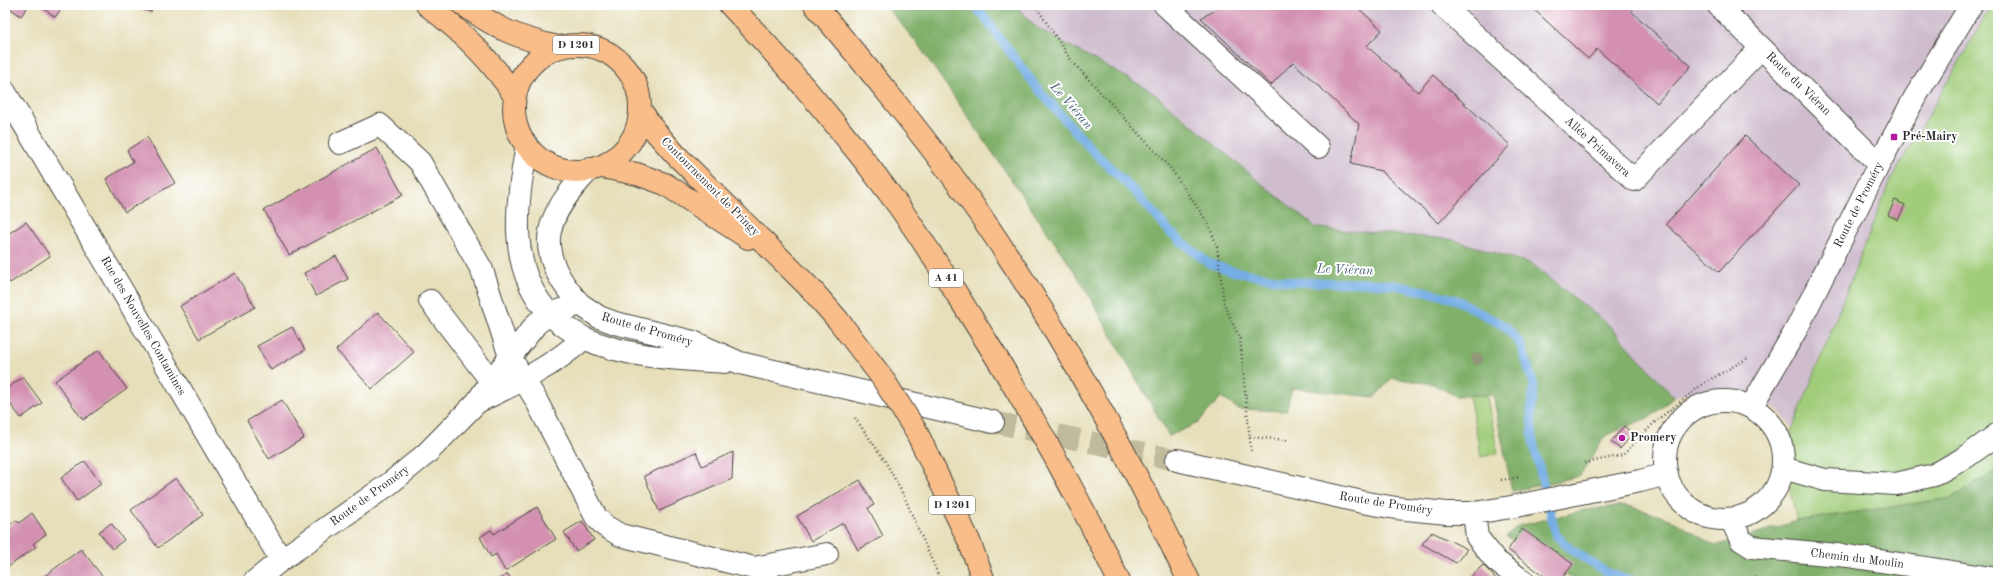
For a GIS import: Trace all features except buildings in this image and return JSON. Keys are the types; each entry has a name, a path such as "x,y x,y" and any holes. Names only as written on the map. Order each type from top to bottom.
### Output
{"highway":[{"path":"427,5 473,43 503,78 514,95"},
{"name":"Contournement de Pringy","path":"464,5 482,18 511,34 558,47"},
{"name":"A 41","path":"730,5 826,114 894,201 958,297 1021,397 1076,495 1119,581"},
{"path":"815,5 898,104 964,192 1054,327 1106,419 1162,525 1189,581"},
{"name":"Contournement de Pringy","path":"596,168 619,156 632,142 636,132 640,109 639,95 631,75 614,57 605,52 580,45 558,47 544,53 528,68 514,95 515,119 518,129 527,145 541,159 553,165 568,169 596,168 637,174 665,184 784,262"},
{"name":"Contournement de Pringy","path":"640,109 654,130 675,154 784,262 838,320 881,376 916,431 969,542 984,581"}],"street":[{"path":"1164,5 1318,147"},
{"name":"Allée Primavera","path":"1442,5 1634,180 1761,48"},
{"name":"Route du Viéran","path":"1718,5 1879,164"},
{"name":"Route de Proméry","path":"1751,407 1796,330 1879,164 1914,99 1971,5"},
{"name":"Rue des Nouvelles Contamines","path":"5,92 281,560"},
{"path":"340,143 380,126 420,162 482,270 510,357 525,379 596,517 605,526 620,535 762,575 827,554"},
{"path":"527,145 519,206 518,245 526,275 533,290 550,314 584,338"},
{"path":"580,304 567,290 556,271 551,256 549,238 553,220 560,206 574,186 596,168"},
{"path":"430,300 491,381"},
{"name":"Route de Proméry","path":"255,581 281,560 388,484 426,454 477,402 491,381 537,323 550,314 580,304 599,317 615,323 693,342 740,363"},
{"name":"Route de Proméry","path":"477,402 544,369 584,338 602,347 645,355 687,360 740,363 992,422"},
{"path":"1733,401 1751,407 1766,418 1776,432 1783,450 1783,468 1779,483 1771,496 1760,508 1746,515 1731,519 1710,517 1691,508 1680,499 1672,487 1667,474 1666,455 1670,436 1681,420 1696,408 1714,402 1733,401"},
{"path":"1783,468 1825,480 1896,484 1934,475 1966,457 1998,434"},
{"name":"Route de Proméry","path":"1177,460 1382,506 1429,512 1474,513 1522,506 1667,474"},
{"path":"1474,513 1477,537 1496,561 1523,581"},
{"name":"Chemin du Moulin","path":"1731,519 1741,540 1752,547 1855,557 1998,579"}],"path":[{"path":"1035,5 1071,60 1171,169 1208,223 1218,252 1221,290 1224,304 1240,339 1252,454"},
{"path":"1578,465 1623,454 1656,422 1704,383 1750,357"},
{"path":"831,385 884,459 904,496 941,581"},
{"path":"1250,437 1288,440"},
{"path":"1754,581 1755,576"}],"shaded area":[{"path":"1015,5 1992,5 1940,96 1836,316 1793,428 1777,409 1754,398 1726,389 1699,390 1674,397 1611,327 1450,239 1317,228 1151,91 1037,28"}],"green space":[{"path":"885,5 1015,5 1037,28 1151,91 1317,228 1450,239 1532,264 1611,327 1674,397 1652,416 1605,436 1580,476 1512,491 1493,395 1456,396 1433,384 1392,378 1375,397 1292,388 1286,411 1238,409 1221,397 1198,423 1169,436 1077,275 917,43"},
{"path":"1992,5 1998,5 1998,470 1952,498 1797,521 1788,481 1793,428 1889,183"},
{"path":"1486,393 1498,453 1481,457 1469,396"},
{"path":"1998,470 1998,581 1577,581 1506,536 1518,526 1585,510 1626,505 1670,519 1715,546 1797,521 1952,498"}],"waterway":[{"name":"Le Viéran","path":"975,5 1037,88 1091,149 1135,192 1171,233 1208,263 1232,271 1292,282 1369,283 1394,285 1428,292 1457,300 1506,327 1521,345 1534,386 1531,414 1533,442 1556,535 1569,548 1606,572 1624,579 1641,581"}],"tunnel":[{"path":"993,422 1177,460"}],"place":[{"name":"Pré-Mairy","path":"1894,137"},
{"name":"Promery","path":"1622,438"}]}
